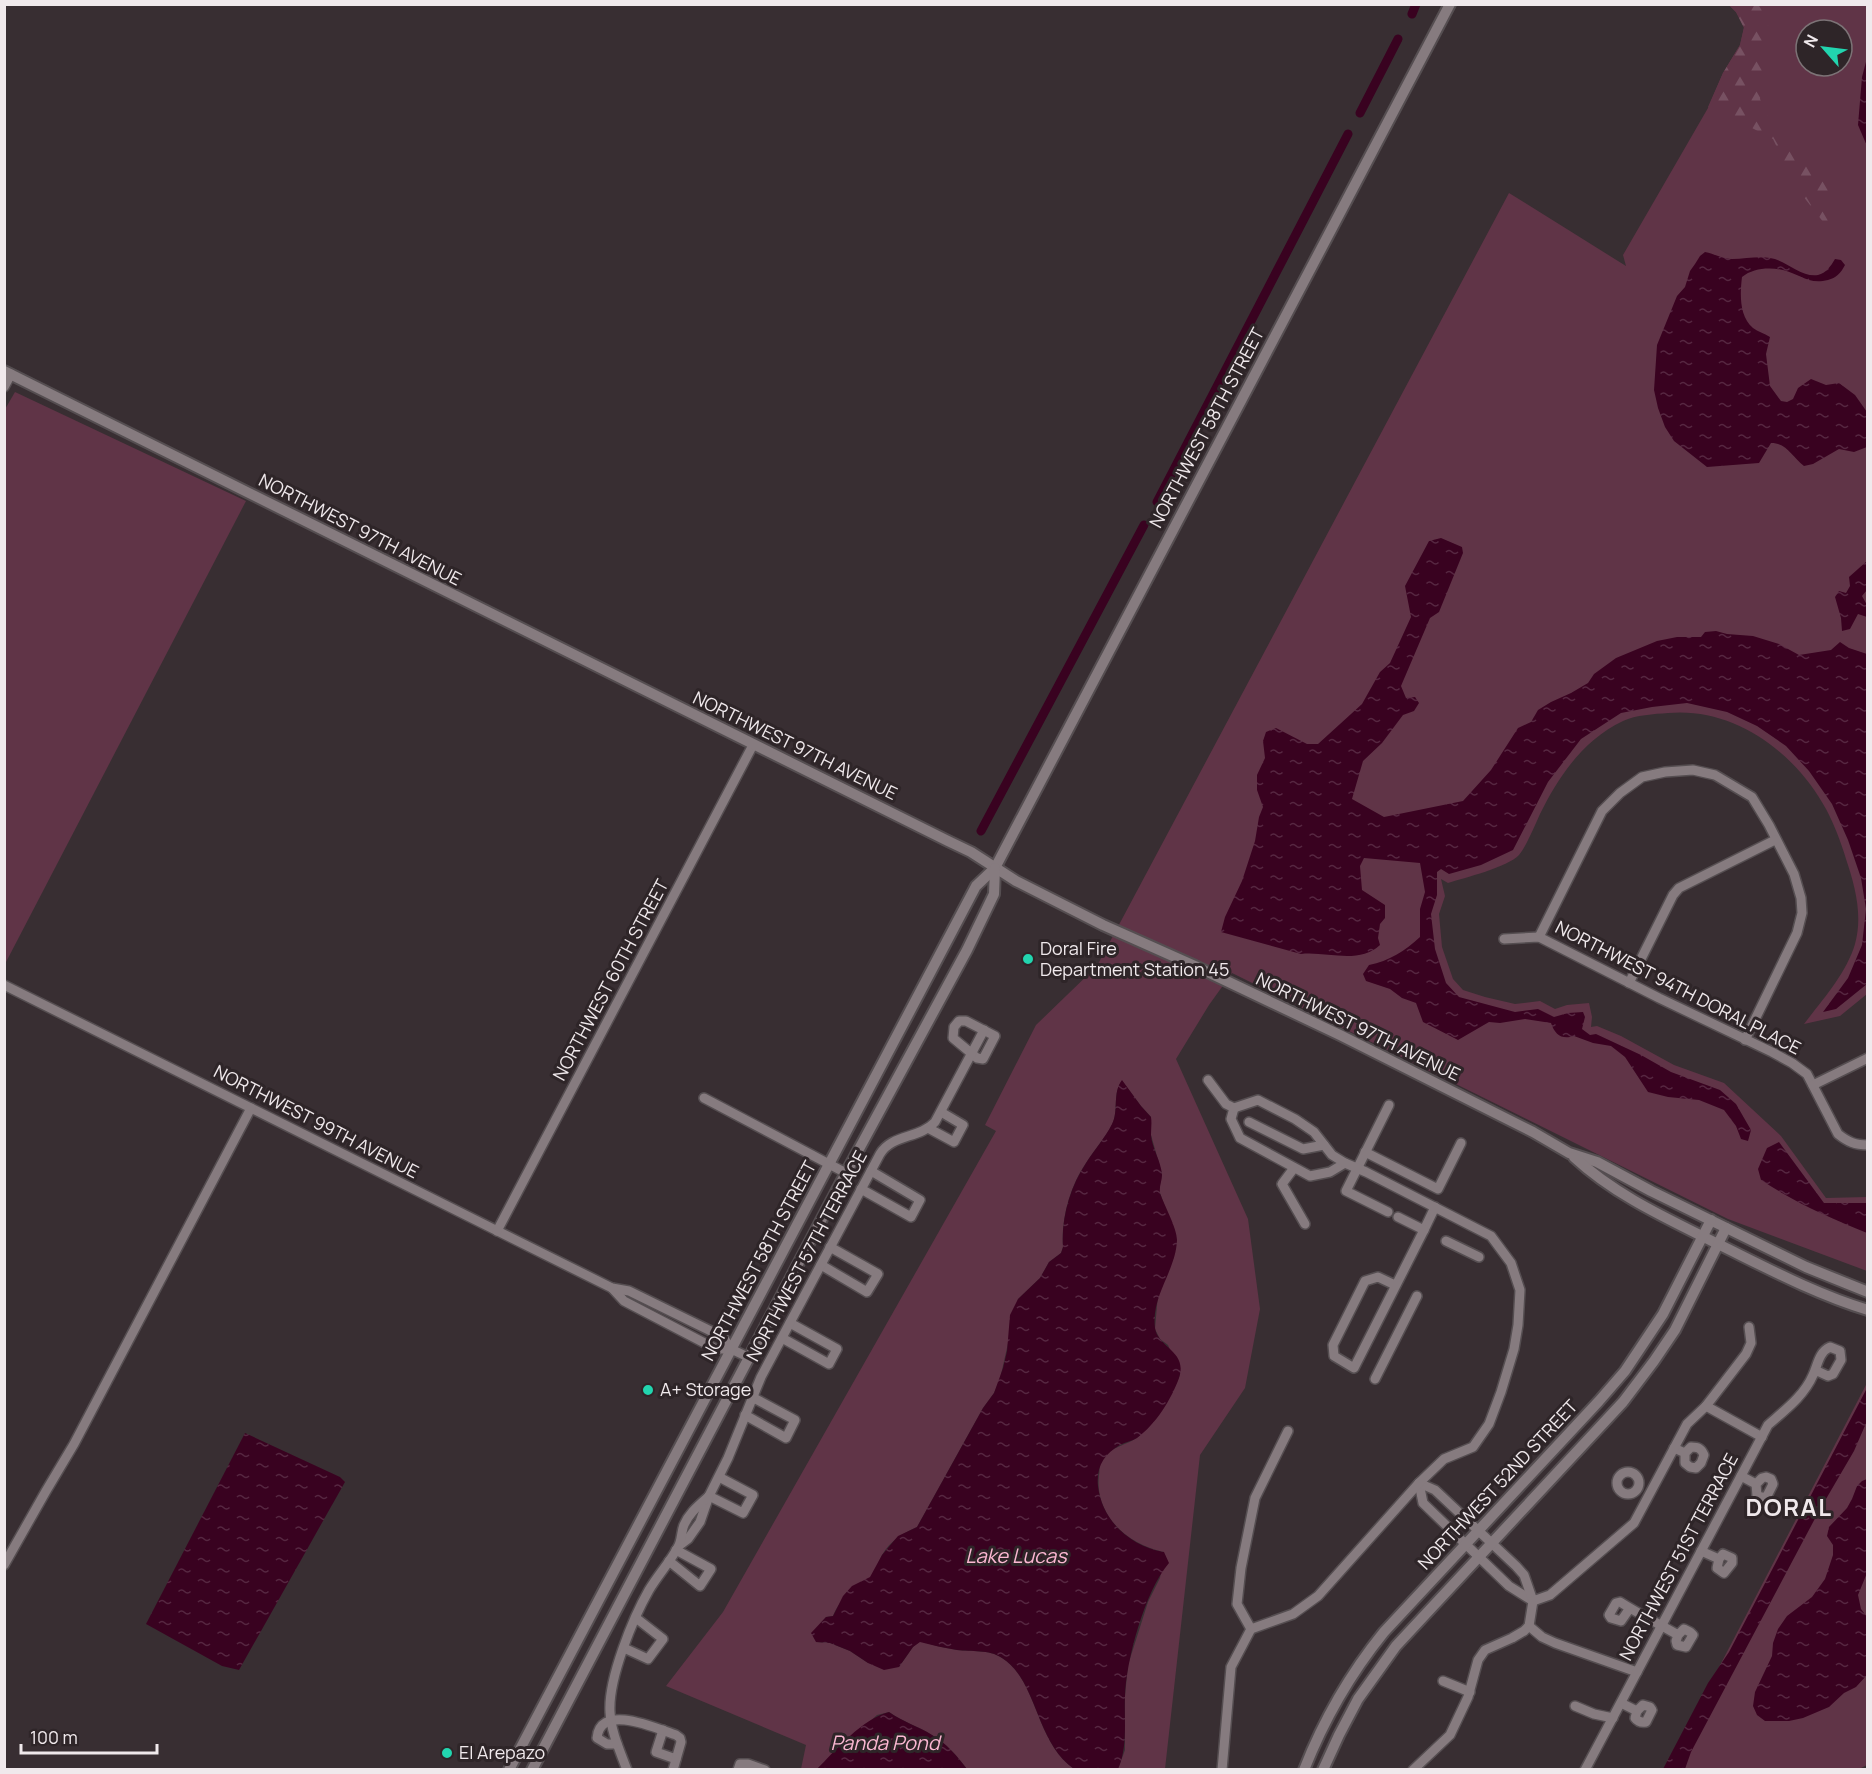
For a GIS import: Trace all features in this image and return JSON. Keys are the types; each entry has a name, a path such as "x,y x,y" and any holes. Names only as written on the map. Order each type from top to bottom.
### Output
{"street":[{"name":"NORTHWEST 58TH STREET","path":"508,1770 976,886 995,868 1450,4"},
{"name":"NORTHWEST 97TH AVENUE","path":"8,373 948,841 1016,881 1360,1045 1533,1132 1569,1153 1591,1173 1641,1205 1702,1236 1799,1283 1868,1310"},
{"path":"4,387 8,373"},
{"name":"NORTHWEST 60TH STREET","path":"497,1231 753,745"},
{"path":"1539,936 1602,811 1620,793 1642,777 1665,772 1693,770 1715,775 1752,797 1794,874 1801,898 1802,913 1797,933 1745,1040"},
{"path":"1629,983 1672,895 1679,888 1775,840"},
{"name":"NORTHWEST 58TH STREET","path":"532,1770 974,935 994,894 995,868"},
{"name":"NORTHWEST 94TH DORAL PLACE","path":"1504,939 1539,936 1792,1063 1807,1074 1838,1134 1847,1141 1858,1145 1868,1145"},
{"name":"NORTHWEST 99TH AVENUE","path":"4,985 612,1288 624,1301 706,1343 716,1348 731,1349 750,1358"},
{"path":"959,1021 966,1021 995,1035 986,1056 980,1059 972,1053 953,1038 954,1027 959,1021"},
{"path":"940,1112 963,1125 954,1142 928,1128 935,1122 940,1112 972,1053"},
{"path":"1813,1085 1868,1058"},
{"path":"1208,1080 1226,1104 1234,1108 1258,1100 1295,1119 1314,1132 1332,1155 1345,1163 1491,1236 1511,1263 1520,1290 1514,1349 1502,1392 1490,1424 1473,1447 1444,1460 1419,1483 1318,1596 1293,1614 1251,1629 1231,1667 1222,1770"},
{"path":"704,1098 846,1173"},
{"path":"1389,1105 1346,1191 1424,1230"},
{"path":"4,1565 74,1444 251,1108"},
{"path":"1234,1108 1231,1119 1240,1138 1310,1176 1330,1172 1345,1163"},
{"path":"1249,1122 1303,1149 1324,1145"},
{"name":"NORTHWEST 57TH TERRACE","path":"627,1770 611,1722 611,1692 636,1618 650,1589 678,1547 684,1525 690,1514 709,1496 720,1477 752,1397 882,1150 889,1143 928,1128"},
{"path":"1365,1152 1438,1190 1461,1143"},
{"name":"NORTHWEST 97TH AVENUE","path":"1569,1153 1597,1162 1806,1267 1868,1292"},
{"path":"1294,1168 1282,1184 1305,1224"},
{"path":"861,1189 911,1216 920,1200 871,1171"},
{"path":"1395,1286 1378,1277 1365,1281 1333,1345 1334,1356 1354,1368 1435,1207"},
{"name":"NORTHWEST 52ND STREET","path":"1304,1770 1322,1728 1343,1690 1360,1662 1384,1632 1599,1401 1624,1371 1663,1314 1711,1220"},
{"name":"NORTHWEST 52ND STREET","path":"1323,1770 1358,1699 1381,1665 1407,1633 1623,1402 1683,1316 1726,1228"},
{"path":"1446,1241 1479,1257"},
{"path":"821,1265 867,1292 878,1274 830,1247"},
{"path":"1375,1379 1417,1296"},
{"path":"782,1338 829,1364 837,1349 790,1323"},
{"path":"1533,1601 1550,1595 1634,1523 1687,1424 1706,1406 1746,1354 1751,1343 1749,1327"},
{"path":"1647,1339 1662,1349"},
{"name":"NORTHWEST 51ST TERRACE","path":"1585,1770 1768,1425 1797,1400 1815,1370"},
{"path":"745,1415 786,1438 795,1420 752,1397"},
{"path":"1706,1406 1762,1437"},
{"path":"1251,1629 1237,1604 1241,1568 1256,1498 1288,1431"},
{"path":"1674,1448 1685,1453"},
{"path":"1741,1476 1756,1484"},
{"path":"709,1496 743,1513 753,1495 720,1477"},
{"path":"1413,1770 1450,1735 1470,1692 1478,1660 1485,1650 1512,1638 1529,1626 1533,1601 1524,1575 1434,1490 1419,1483"},
{"path":"1419,1483 1423,1503 1509,1586 1533,1601"},
{"path":"1639,1486 1651,1492"},
{"path":"669,1561 700,1586 704,1581 711,1569 678,1547"},
{"path":"1701,1551 1719,1560"},
{"path":"1630,1608 1678,1635"},
{"path":"624,1648 648,1659 663,1639 636,1618"},
{"path":"1529,1626 1555,1643 1637,1672"},
{"path":"1443,1681 1470,1692"},
{"path":"1343,1690 1358,1699"},
{"path":"1621,1703 1637,1711"},
{"path":"1575,1706 1594,1714 1613,1718"},
{"path":"617,1744 607,1744 597,1738 602,1726 627,1719 663,1730 680,1738 681,1742 673,1770"},
{"path":"663,1730 656,1752 676,1759"},
{"path":"738,1770 740,1764 748,1764 765,1770"}],"green space":[{"path":"1729,5 1867,5 1867,994 1840,1016 1804,1024 1840,976 1855,944 1858,911 1855,890 1840,840 1826,809 1813,788 1780,752 1760,737 1739,726 1716,717 1692,713 1639,716 1609,729 1584,749 1564,773 1547,800 1519,855 1506,864 1475,875 1448,883 1441,879 1445,896 1439,914 1442,947 1453,979 1463,990 1515,1004 1540,1001 1555,1009 1567,1005 1589,1003 1592,1017 1591,1027 1597,1026 1621,1036 1674,1065 1724,1083 1781,1136 1826,1198 1867,1197 1867,1271 1728,1219 1232,973 1209,1005 1176,1059 1248,1219 1260,1309 1245,1388 1200,1455 1165,1769 1118,1769 1125,1750 1125,1696 1128,1665 1148,1602 1160,1578 1164,1552 1138,1543 1116,1526 1102,1503 1099,1490 1100,1465 1104,1457 1111,1450 1140,1435 1166,1402 1180,1375 1168,1345 1160,1339 1155,1329 1158,1294 1174,1257 1169,1218 1159,1190 1162,1174 1151,1135 1151,1117 1122,1081 1117,1091 1112,1125 1080,1172 1071,1192 1065,1214 1061,1253 1049,1262 1040,1278 1018,1299 1000,1379 994,1393 983,1408 917,1527 893,1541 885,1550 870,1578 848,1593 833,1616 826,1617 820,1624 816,1642 830,1643 850,1651 868,1663 899,1667 920,1641 962,1651 997,1655 1014,1668 1023,1681 1051,1744 1074,1769 967,1769 937,1738 889,1712 877,1715 817,1769 801,1769 806,1745 666,1686 723,1612 996,1131 985,1125 1036,1025 1097,966 1509,193 1626,266 1623,255 1708,108 1723,73 1740,45 1744,27 1736,12"},
{"path":"1729,5 1759,5 1765,10 1769,30 1761,57 1764,85 1760,99 1768,116 1791,139 1804,165 1823,175 1833,188 1831,196 1823,197 1819,203 1827,212 1829,223 1824,223 1796,187 1773,139 1752,128 1732,124 1708,107 1723,73 1740,45 1744,28 1736,12"},
{"path":"15,392 246,501 5,964 4,411"},
{"path":"1867,1383 1867,1765 1857,1770 1672,1770 1703,1698"}],"water":[{"path":"1867,58 1867,146 1858,125 1862,77"},
{"path":"1705,252 1729,259 1761,257 1776,259 1812,275 1823,273 1835,259 1841,260 1845,265 1840,273 1831,279 1821,281 1809,280 1778,269 1761,269 1751,272 1742,277 1742,304 1748,323 1770,337 1766,354 1770,386 1781,401 1787,402 1793,399 1798,388 1811,379 1826,385 1839,383 1855,395 1867,412 1867,447 1854,452 1839,449 1813,464 1804,466 1781,445 1771,443 1759,463 1707,467 1674,441 1665,427 1654,390 1657,345 1677,296 1685,287 1690,271"},
{"path":"1441,538 1462,547 1463,553 1439,612 1430,618 1401,686 1406,698 1415,697 1419,703 1414,711 1403,715 1382,743 1363,761 1352,799 1384,817 1463,801 1491,770 1518,728 1531,722 1538,710 1588,683 1594,674 1616,658 1657,641 1677,637 1701,637 1705,632 1716,631 1753,636 1779,644 1799,655 1831,650 1840,642 1849,648 1867,654 1867,984 1836,1009 1823,1012 1848,978 1862,945 1866,909 1861,878 1848,840 1832,804 1809,771 1786,746 1757,726 1727,712 1687,703 1621,713 1581,739 1548,782 1513,850 1481,865 1449,874 1441,869 1437,872 1437,895 1431,914 1435,949 1446,983 1459,997 1515,1012 1538,1009 1554,1017 1583,1012 1585,1017 1582,1029 1590,1035 1596,1034 1671,1072 1720,1090 1736,1104 1751,1130 1748,1141 1741,1139 1736,1126 1724,1110 1699,1100 1668,1097 1648,1092 1625,1057 1611,1046 1593,1043 1574,1036 1563,1037 1555,1031 1551,1023 1525,1019 1500,1023 1489,1022 1458,1040 1423,1022 1416,1003 1402,998 1390,989 1366,981 1363,974 1369,965 1396,955 1420,937 1420,909 1425,892 1420,863 1364,858 1360,866 1362,890 1385,905 1385,918 1380,924 1378,938 1380,945 1372,951 1352,956 1301,954 1221,932 1225,917 1242,881 1263,807 1257,790 1257,775 1265,758 1263,741 1266,732 1276,728 1307,744 1318,744 1362,704 1380,672 1390,663 1411,617 1405,586 1429,541"},
{"path":"1867,561 1867,590 1862,596 1867,605 1867,617 1858,614 1850,629 1842,631 1835,597 1839,591 1846,593 1850,586 1849,577"},
{"name":"Lake Lucas","path":"1122,1080 1151,1117 1151,1135 1162,1175 1160,1193 1176,1235 1176,1251 1157,1305 1155,1328 1157,1335 1176,1356 1181,1369 1172,1395 1150,1426 1137,1438 1120,1445 1105,1457 1098,1473 1098,1486 1105,1510 1120,1530 1140,1544 1164,1552 1169,1563 1152,1591 1133,1646 1126,1682 1124,1743 1118,1769 1074,1769 1051,1744 1023,1681 1014,1668 997,1655 962,1651 920,1642 913,1647 899,1667 884,1670 850,1651 830,1643 816,1642 811,1633 826,1617 833,1616 843,1596 852,1586 870,1577 882,1555 898,1536 917,1527 983,1408 994,1393 1007,1351 1010,1315 1018,1299 1040,1278 1049,1262 1061,1253 1065,1214 1071,1192 1080,1172 1112,1124 1117,1091"},
{"path":"1779,1142 1824,1203 1867,1203 1867,1233 1813,1209 1761,1180 1758,1169 1767,1148"},
{"path":"1867,1388 1867,1421 1854,1451 1819,1511 1691,1752 1685,1769 1663,1769 1708,1683 1729,1652"},
{"path":"245,1433 340,1477 345,1482 239,1670 222,1666 146,1624"},
{"path":"1867,1479 1867,1573 1858,1595 1861,1609 1867,1617 1867,1675 1856,1687 1844,1693 1829,1707 1803,1718 1789,1721 1765,1721 1757,1715 1753,1706 1755,1692 1772,1656 1773,1643 1778,1629 1787,1616 1812,1597 1825,1579 1833,1555 1833,1545 1827,1536 1829,1527 1847,1508 1857,1486"},
{"name":"Panda Pond","path":"889,1712 937,1738 967,1769 817,1769 860,1728 879,1715"}],"waterway":[{"path":"1412,14 1416,4"},
{"path":"1360,113 1398,39"},
{"path":"1157,502 1348,134"},
{"path":"981,831 1144,525"}],"place":[{"name":"Doral Fire Department Station 45","path":"1028,959"},
{"name":"A+ Storage","path":"648,1390"},
{"name":"El Arepazo","path":"447,1753"}],"district":[{"name":"DORAL","path":"1789,1508"}]}
